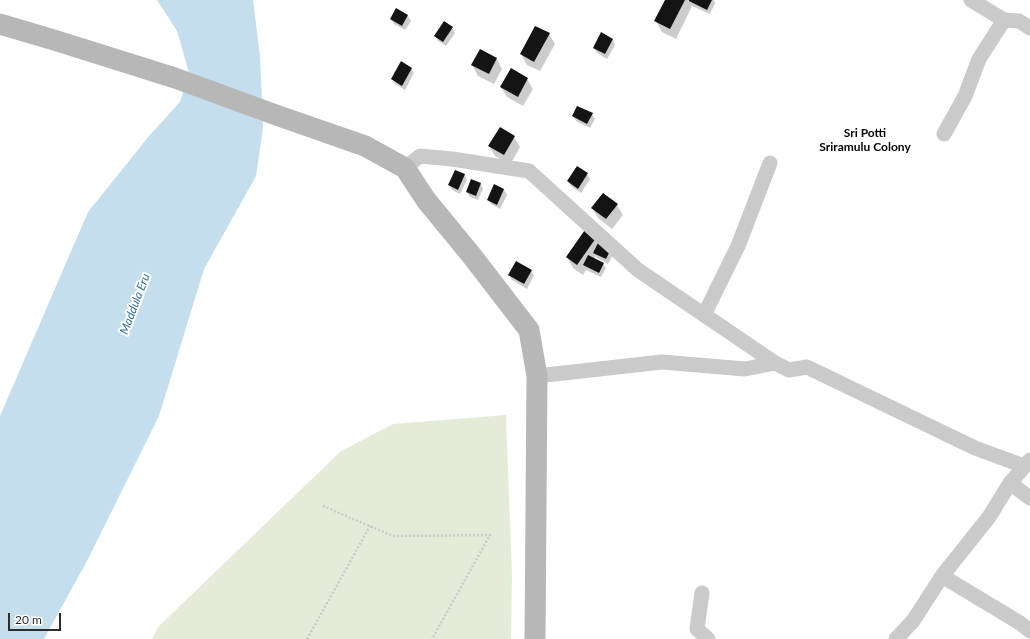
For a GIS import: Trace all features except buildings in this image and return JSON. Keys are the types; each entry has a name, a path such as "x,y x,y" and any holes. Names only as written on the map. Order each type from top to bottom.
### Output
{"main road":[{"path":"0,24 175,78 365,146 405,168 426,200 472,256 529,330 537,376 535,639"}],"street":[{"path":"971,0 1004,20 1019,21 1030,28"},
{"path":"944,134 965,96 979,59 1004,20"},
{"path":"405,168 420,156 452,159 529,171 638,270 775,363 789,370 807,367 975,448 1027,463 1010,483 989,518 942,576 913,621 896,639"},
{"path":"704,315 738,246 770,163"},
{"path":"537,376 662,362 745,369 775,363"},
{"path":"1010,483 1030,498"},
{"path":"942,576 1020,623 1030,631"},
{"path":"702,593 697,629 708,639"}],"path":[{"path":"322,506 393,536 490,535 432,639"},
{"path":"307,639 370,526"}],"green space":[{"path":"506,415 512,575 511,639 152,639 158,627 341,451 393,424"}],"water":[{"name":"Maddula Eru","path":"157,0 253,0 260,56 263,128 256,176 204,269 159,416 87,561 44,639 0,639 0,416 88,212 149,136 180,102 189,73 177,31"}],"district":[{"name":"Sri Potti Sriramulu Colony","path":"865,140"}]}
